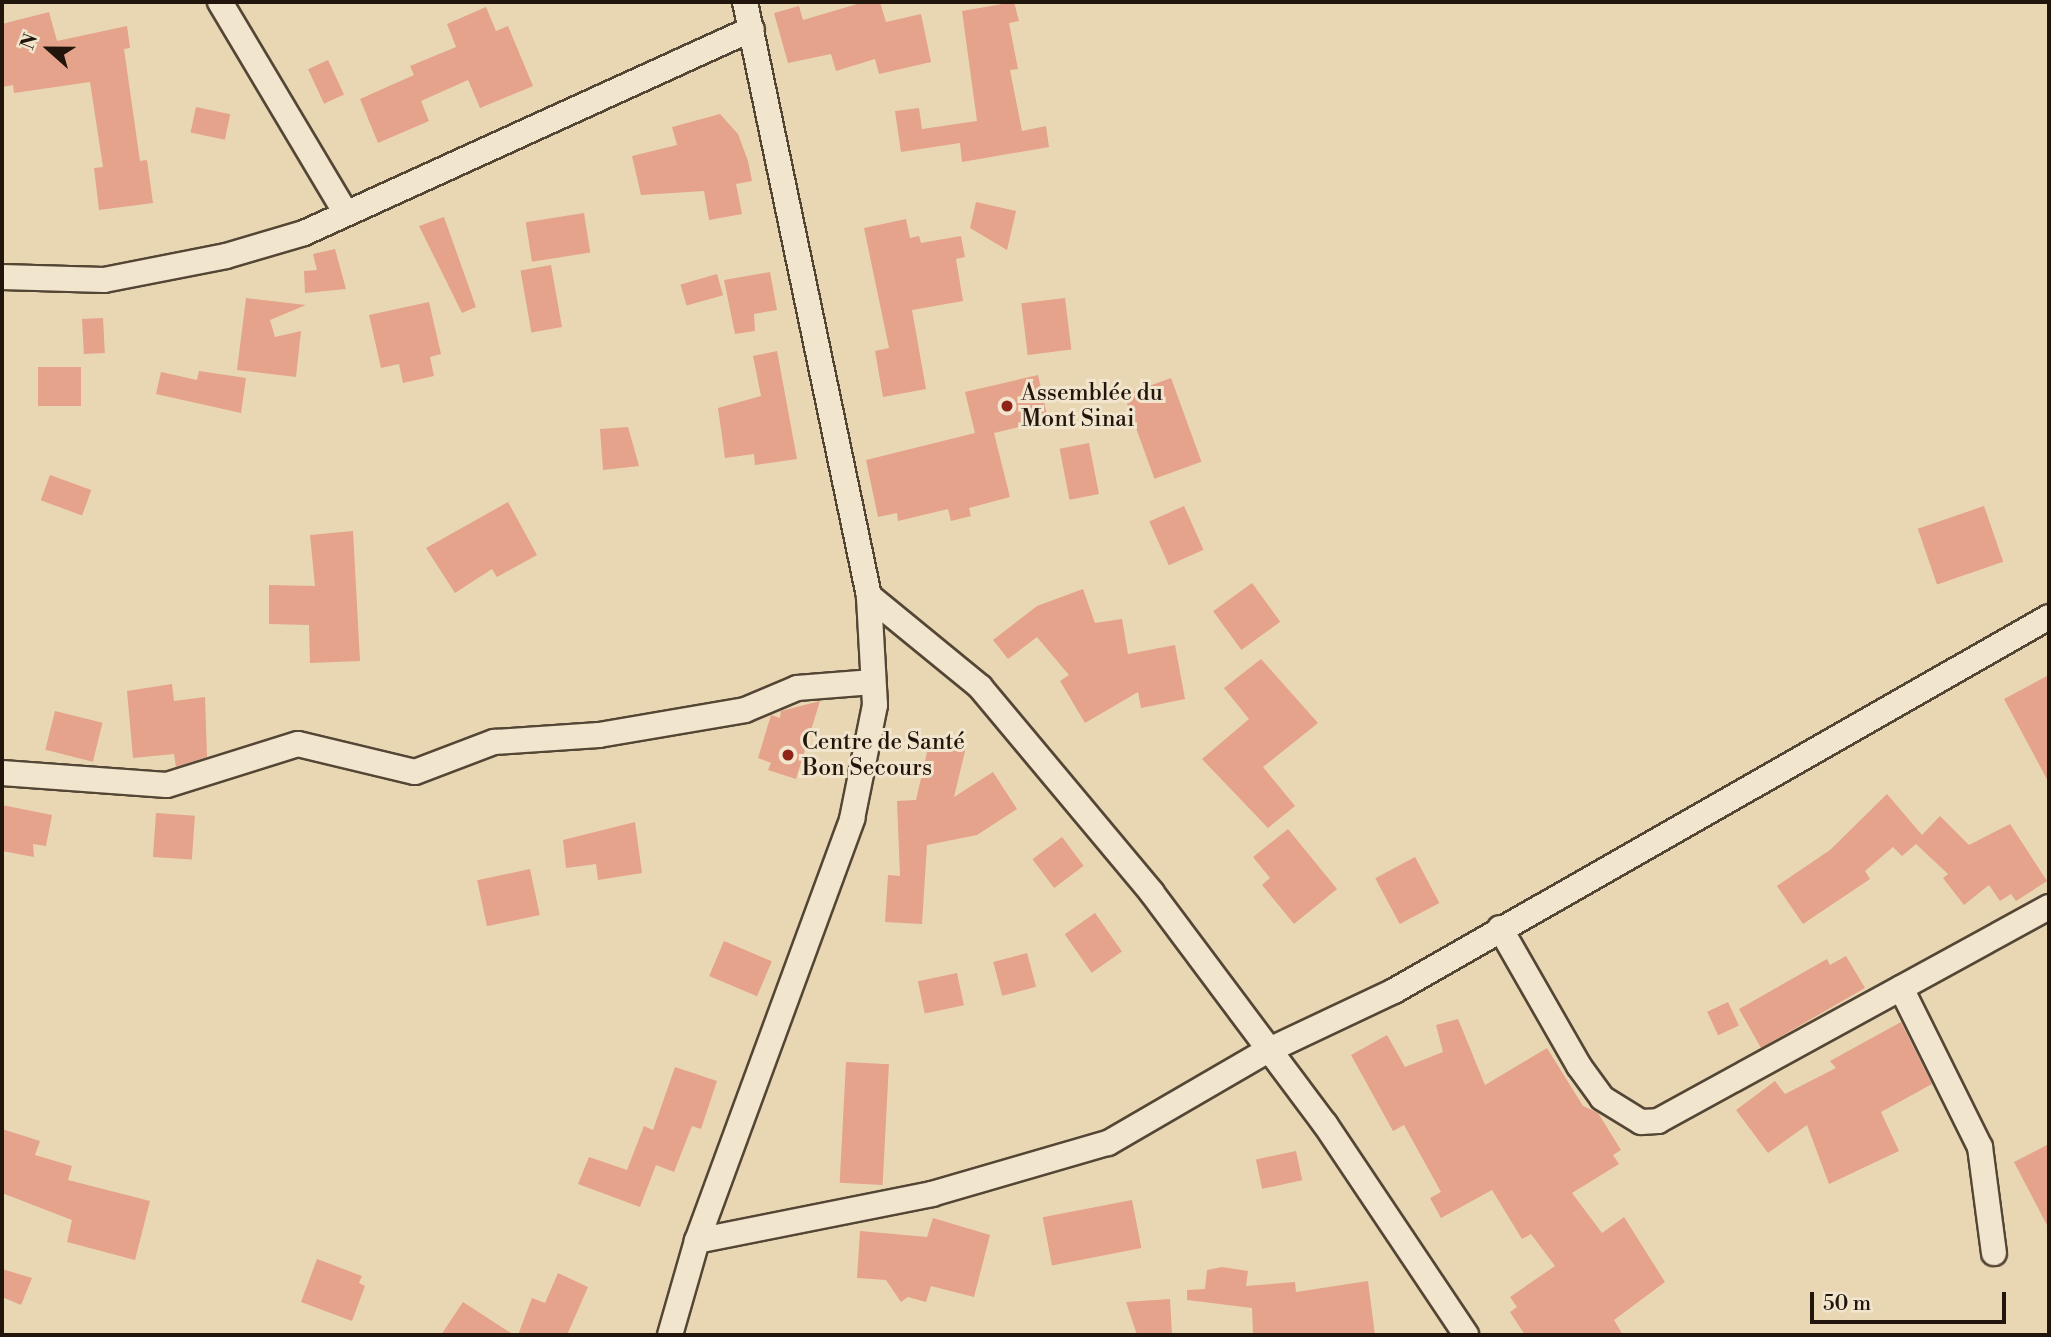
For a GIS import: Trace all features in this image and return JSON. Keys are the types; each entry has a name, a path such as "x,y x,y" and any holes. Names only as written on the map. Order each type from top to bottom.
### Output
{"street":[{"path":"220,2 345,212"},
{"path":"670,1335 697,1241 852,819 874,705 869,596 745,2"},
{"path":"2,277 104,280 158,271 303,233 752,29"},
{"path":"869,596 926,636 981,687 1152,894 1265,1052 1325,1124 1466,1335"},
{"path":"697,1241 932,1194 1108,1143 1265,1052 1394,991 1500,928 2049,617"},
{"path":"2,773 167,785 298,744 415,772 494,742 599,735 745,710 797,688 873,682"},
{"path":"1500,928 1579,1066 1602,1098 1641,1122 1658,1121 2049,907"},
{"path":"1901,988 1980,1147 1994,1253"}],"building":[{"path":"864,2 880,2 886,22 921,14 931,62 879,74 875,59 836,71 831,54 788,63 774,13 799,6 803,20"},
{"path":"1014,2 1019,21 1009,23 1018,69 1010,70 1022,131 1046,126 1049,147 962,162 960,143 901,152 895,111 919,108 922,129 977,121 962,11"},
{"path":"486,7 496,31 508,26 533,86 480,108 468,80 421,101 429,121 378,143 360,99 414,75 410,66 456,47 447,24"},
{"path":"49,12 57,41 127,26 130,48 124,49 140,161 147,160 153,203 99,210 94,168 103,167 90,82 14,93 13,85 2,87 2,24"},
{"path":"328,60 344,94 324,104 308,69"},
{"path":"196,107 230,114 225,140 191,132"},
{"path":"720,114 738,134 748,161 752,181 736,184 742,214 709,220 704,191 641,195 632,156 677,145 672,127"},
{"path":"976,202 1016,211 1007,250 970,228"},
{"path":"584,213 590,253 532,262 526,222"},
{"path":"444,217 476,307 462,313 419,226"},
{"path":"906,219 910,238 919,236 921,243 961,236 965,257 956,259 963,301 912,310 926,389 883,397 875,351 889,348 864,228"},
{"path":"335,249 346,289 305,293 304,271 317,270 313,254"},
{"path":"551,265 562,327 531,332 520,270"},
{"path":"770,272 777,310 754,314 755,331 735,334 724,280"},
{"path":"717,274 723,295 687,306 680,284"},
{"path":"246,298 306,305 270,320 275,337 301,331 296,377 237,370"},
{"path":"1065,298 1071,350 1028,355 1021,303"},
{"path":"429,302 441,354 430,357 434,376 403,383 399,364 381,368 369,315"},
{"path":"103,318 105,353 84,354 82,319"},
{"path":"777,351 797,459 755,465 754,454 725,458 718,408 761,396 753,356"},
{"path":"38,367 81,367 81,406 38,406"},
{"path":"199,371 246,378 241,413 156,394 161,372 197,380"},
{"path":"1038,375 1048,420 994,433 1010,497 969,508 971,516 951,521 948,509 898,521 897,513 878,517 866,460 975,433 965,392"},
{"path":"1171,378 1201,462 1154,479 1124,395"},
{"path":"628,427 639,466 603,470 600,429"},
{"path":"1089,443 1099,494 1069,500 1060,449"},
{"path":"50,475 91,490 82,515 41,500"},
{"path":"508,502 537,555 497,577 492,569 455,593 426,548"},
{"path":"1184,506 1204,550 1169,565 1149,521"},
{"path":"1984,506 2003,562 1937,585 1918,529"},
{"path":"353,531 360,661 310,663 309,625 269,624 269,585 315,586 310,535"},
{"path":"1252,583 1280,622 1241,650 1213,611"},
{"path":"1083,589 1095,623 1122,619 1128,654 1175,645 1185,699 1141,708 1138,692 1085,723 1060,681 1069,675 1037,637 1008,659 993,640 1037,606"},
{"path":"1261,659 1318,723 1263,767 1295,806 1268,828 1202,759 1249,719 1224,688"},
{"path":"2049,675 2049,783 2004,699"},
{"path":"172,684 174,701 205,697 207,757 176,767 174,754 133,758 127,691"},
{"name":"Centre de Santé Bon Secours","path":"820,701 796,779 768,770 771,763 758,758 771,715 780,718 781,711"},
{"path":"55,711 103,723 93,762 45,750"},
{"path":"931,735 967,743 954,797 993,772 1017,809 977,835 927,845 922,924 885,922 888,875 900,876 897,801 916,800"},
{"path":"1887,794 1922,835 1940,816 1969,845 2010,824 2047,881 2016,901 2011,894 2000,901 1989,885 1964,905 1943,878 1948,874 1916,844 1902,856 1893,847 1865,871 1870,879 1803,924 1777,886 1830,850"},
{"path":"2,805 52,815 46,846 33,844 34,857 2,851"},
{"path":"156,813 195,816 192,860 153,857"},
{"path":"635,822 642,873 598,880 596,864 566,868 563,840"},
{"path":"1288,829 1337,889 1294,924 1262,885 1270,878 1253,857"},
{"path":"1062,837 1084,866 1054,888 1032,859"},
{"path":"1415,857 1439,903 1400,924 1375,878"},
{"path":"530,869 540,915 487,926 477,880"},
{"path":"1095,913 1122,952 1092,973 1065,934"},
{"path":"724,941 772,961 757,996 709,976"},
{"path":"1027,953 1036,987 1002,996 993,962"},
{"path":"1846,956 1865,988 1761,1048 1739,1009 1827,959 1830,965"},
{"path":"957,973 964,1005 925,1014 918,981"},
{"path":"1728,1002 1739,1026 1718,1035 1707,1012"},
{"path":"1458,1019 1485,1085 1547,1048 1583,1106 1598,1113 1621,1150 1613,1155 1619,1164 1572,1193 1602,1233 1624,1217 1665,1282 1614,1320 1623,1335 1525,1335 1510,1312 1517,1307 1510,1297 1555,1266 1531,1234 1522,1239 1492,1190 1441,1218 1430,1198 1441,1192 1404,1125 1393,1131 1351,1055 1387,1035 1405,1067 1443,1052 1436,1025"},
{"path":"1901,1022 1932,1084 1881,1112 1899,1151 1829,1184 1807,1125 1768,1153 1736,1110 1775,1081 1785,1094 1836,1068 1830,1061"},
{"path":"846,1062 889,1064 883,1185 840,1183"},
{"path":"675,1067 717,1081 701,1129 692,1126 674,1172 656,1165 640,1207 578,1184 589,1157 627,1170 644,1126 653,1130"},
{"path":"2,1129 40,1141 35,1155 72,1166 68,1180 150,1201 135,1260 67,1242 72,1220 2,1193"},
{"path":"2049,1144 2049,1229 2014,1162"},
{"path":"1296,1151 1302,1180 1262,1189 1256,1160"},
{"path":"1132,1200 1141,1248 1052,1265 1043,1217"},
{"path":"933,1218 990,1235 974,1297 931,1286 926,1302 908,1297 901,1302 886,1280 857,1278 860,1231 927,1237"},
{"path":"317,1259 362,1276 359,1283 365,1286 352,1321 301,1302"},
{"path":"1222,1267 1248,1271 1246,1286 1295,1282 1296,1292 1368,1281 1375,1335 1253,1335 1252,1308 1187,1300 1187,1290 1205,1289 1207,1270"},
{"path":"2,1269 32,1278 21,1305 2,1297"},
{"path":"558,1273 588,1287 567,1335 518,1335 532,1298 545,1303"},
{"path":"1170,1299 1172,1335 1137,1335 1126,1302"},
{"path":"463,1302 514,1335 441,1335"}],"place":[{"name":"Assemblée du Mont Sinai","path":"1007,406"},
{"name":"Centre de Santé Bon Secours","path":"788,755"}]}
